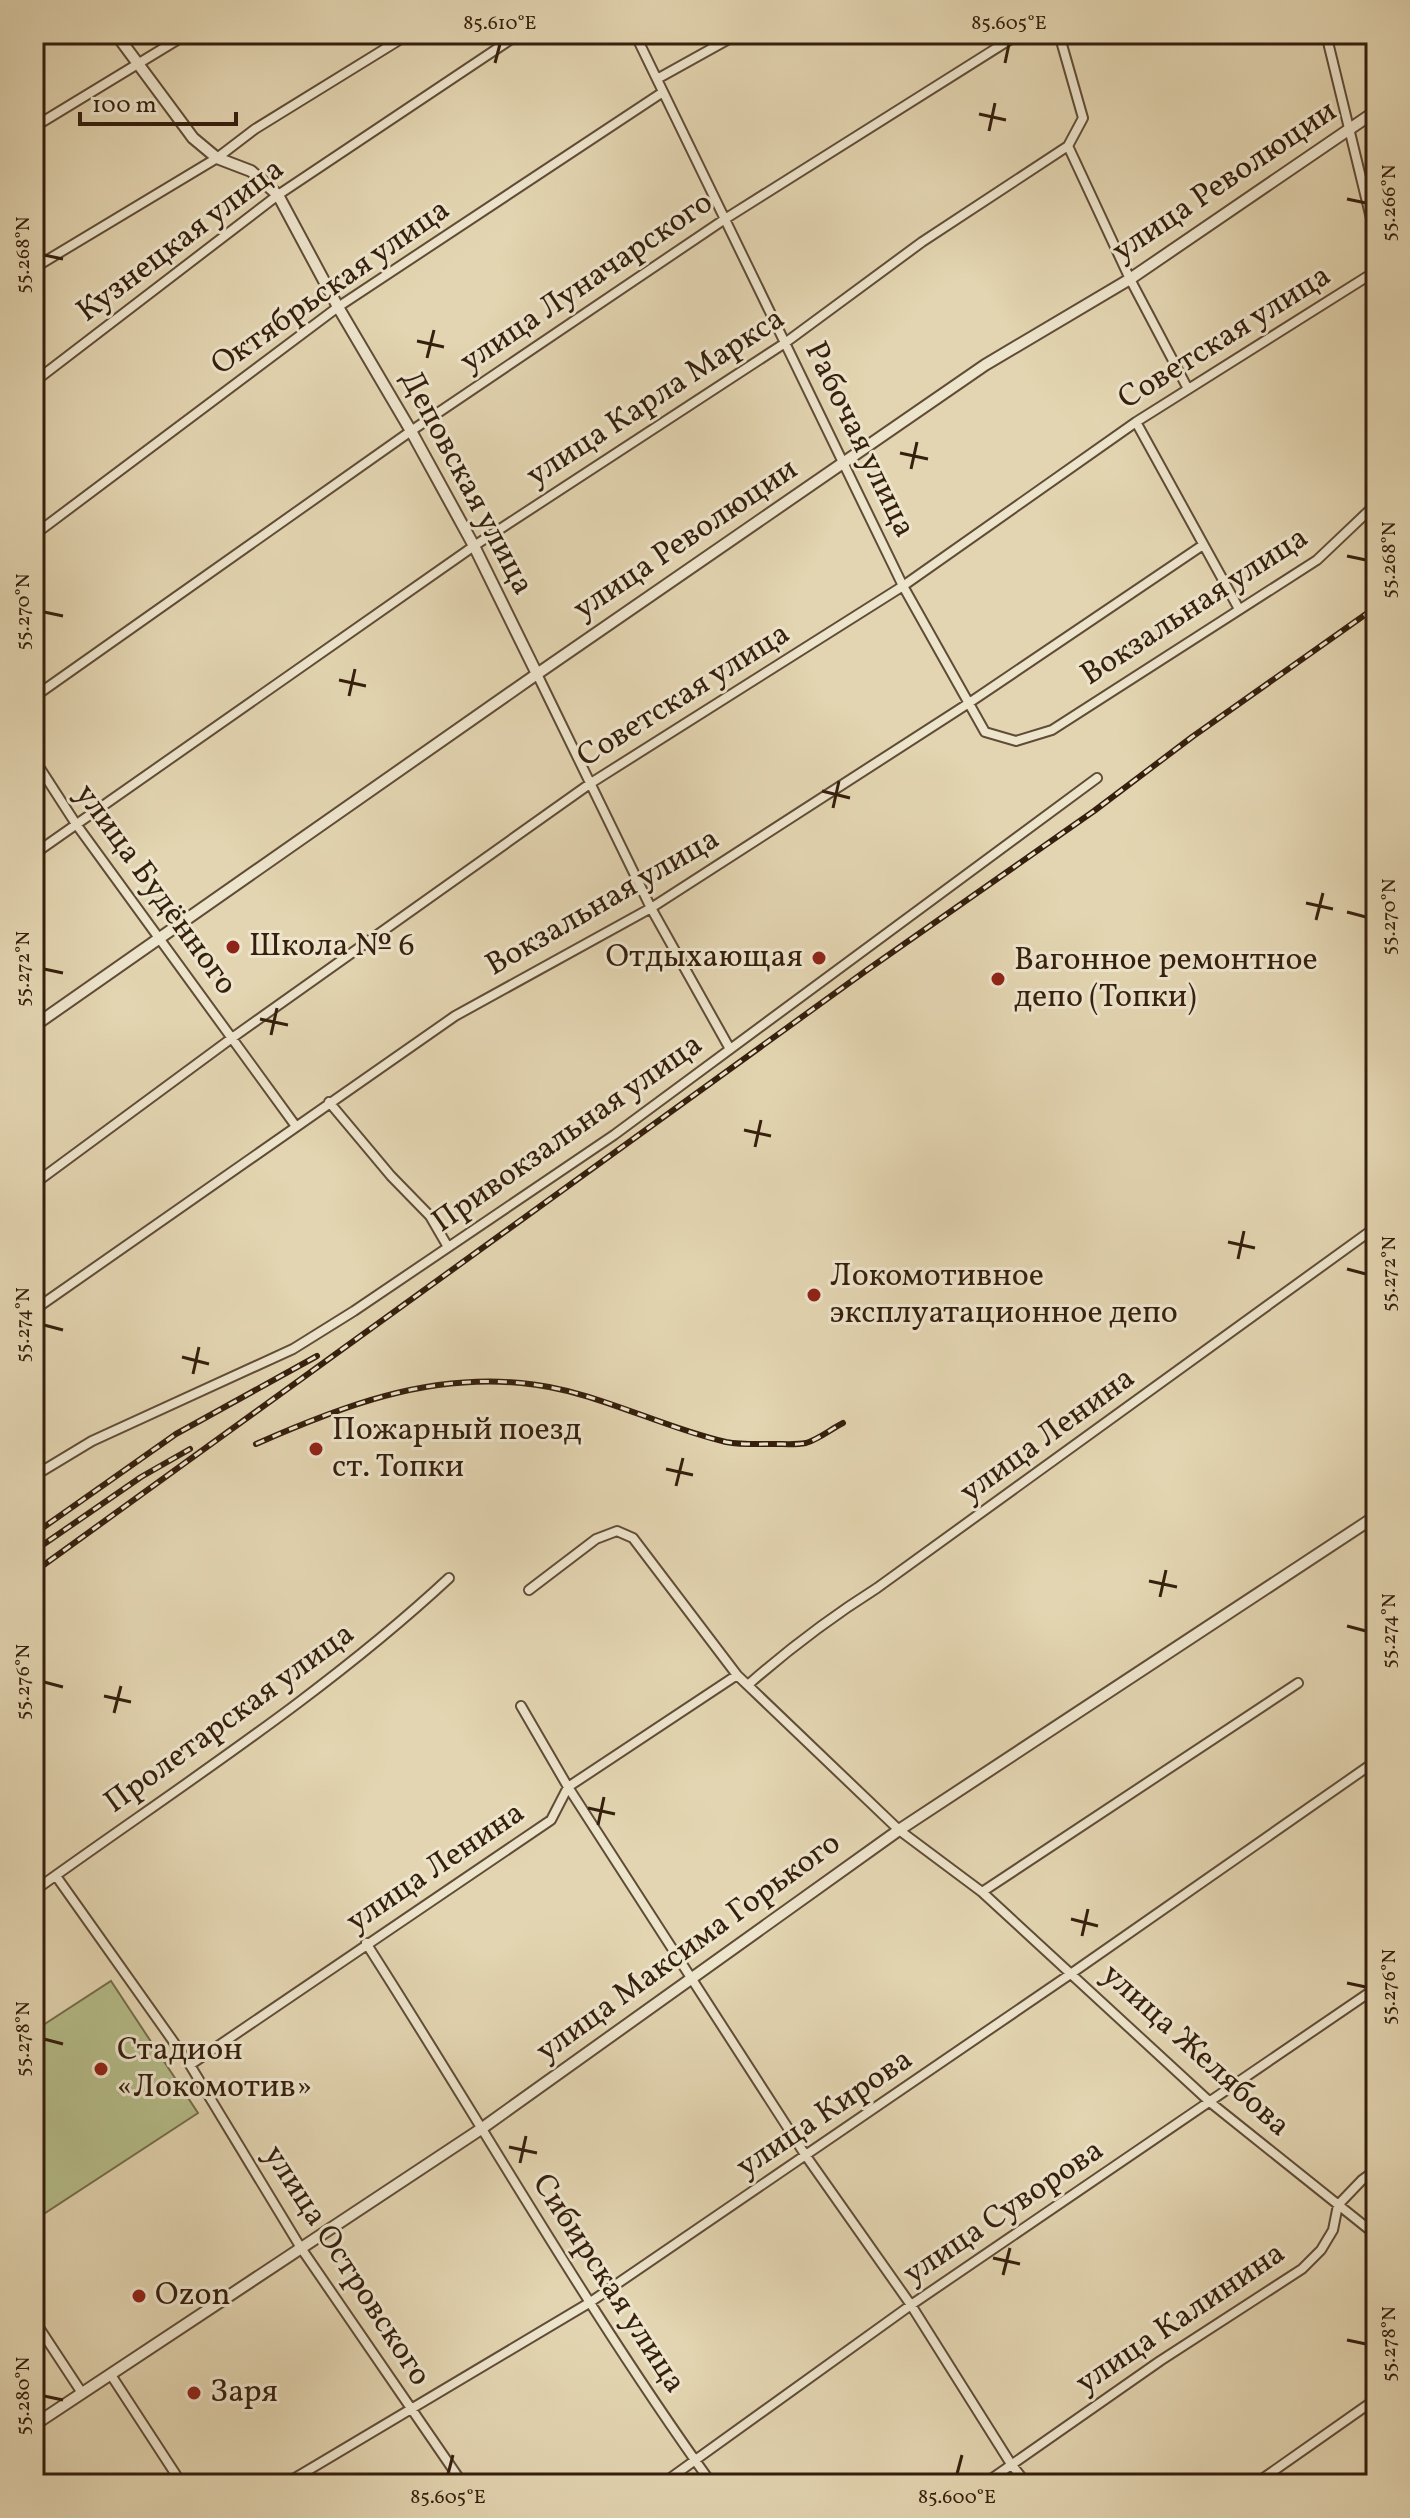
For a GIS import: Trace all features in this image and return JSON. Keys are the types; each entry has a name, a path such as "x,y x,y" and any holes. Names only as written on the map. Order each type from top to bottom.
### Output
{"street":[{"name":"Деповская улица","path":"116,34 193,138 217,158 251,171 278,195 474,546 651,908 730,1049"},
{"path":"34,127 187,34"},
{"path":"34,268 217,158 255,129 409,34"},
{"name":"Кузнецкая улица","path":"34,382 278,195 519,34"},
{"name":"Рабочая улица","path":"635,34 903,586 985,732"},
{"path":"657,79 738,34"},
{"name":"улица Луначарского","path":"34,697 411,431 725,219 1019,34"},
{"path":"1059,34 1083,118 1068,146 1130,279 1188,389"},
{"path":"1326,34 1376,239"},
{"name":"Октябрьская улица","path":"34,535 338,307 663,92"},
{"name":"улица Революции","path":"34,1026 985,365 1130,279 1376,111"},
{"name":"улица Карла Маркса","path":"34,854 474,546 785,343 922,242 1068,146"},
{"name":"Советская улица","path":"34,1184 232,1038 591,783 903,586 1136,422 1376,271"},
{"path":"1136,422 1239,609"},
{"name":"Вокзальная улица","path":"985,732 1016,741 1052,730 1317,560 1376,504"},
{"name":"Вокзальная улица","path":"34,1310 455,1016 651,908 969,703 1203,545"},
{"name":"улица Будённого","path":"34,759 76,824 295,1125"},
{"name":"Привокзальная улица","path":"34,1476 92,1441 293,1349 614,1135 1097,778"},
{"path":"329,1102 391,1176 430,1216 448,1247"},
{"name":"улица Ленина","path":"749,1684 841,1610 877,1588 1115,1418 1376,1227"},
{"name":"улица Максима Горького","path":"34,2425 481,2129 899,1830 1376,1516"},
{"name":"улица Желябова","path":"529,1590 596,1539 617,1531 633,1538 737,1675 899,1830 982,1892 1211,2103 1376,2235"},
{"name":"Пролетарская улица","path":"34,1891 342,1670 401,1623 449,1578"},
{"name":"улица Ленина","path":"190,2065 551,1820 568,1787 737,1675"},
{"path":"982,1892 1298,1683"},
{"path":"521,1706 568,1787 806,2156 911,2305 1011,2464 1027,2484"},
{"name":"улица Кирова","path":"285,2484 589,2303 1376,1761"},
{"name":"улица Островского","path":"56,1876 190,2065 301,2248 463,2484"},
{"name":"Сибирская улица","path":"366,1943 447,2069 589,2303 712,2484"},
{"name":"улица Суворова","path":"662,2484 911,2305 1376,1988"},
{"name":"улица Калинина","path":"984,2484 1160,2361 1302,2269 1321,2250 1333,2230 1338,2205 1376,2170"},
{"path":"34,2320 82,2393"},
{"path":"111,2375 182,2484"},
{"path":"1255,2484 1376,2399"}],"green space":[{"name":"Стадион «Локомотив»","path":"111,1981 198,2113 34,2218 34,2031"}],"railway":[{"path":"34,1572 867,970 1376,607"},
{"path":"34,1534 176,1434 317,1356"},
{"path":"256,1444 320,1417 385,1396 418,1388 486,1381 521,1383 573,1392 732,1443 806,1443 843,1423"},
{"path":"34,1551 141,1477 190,1449"}],"place":[{"name":"Школа № 6","path":"233,947"},
{"name":"Отдыхающая","path":"819,958"},
{"name":"Вагонное ремонтное депо (Топки)","path":"998,979"},
{"name":"Локомотивное эксплуатационное депо","path":"814,1295"},
{"name":"Пожарный поезд ст. Топки","path":"316,1449"},
{"name":"Стадион «Локомотив»","path":"101,2069"},
{"name":"Ozon","path":"139,2296"},
{"name":"Заря","path":"194,2393"}]}
